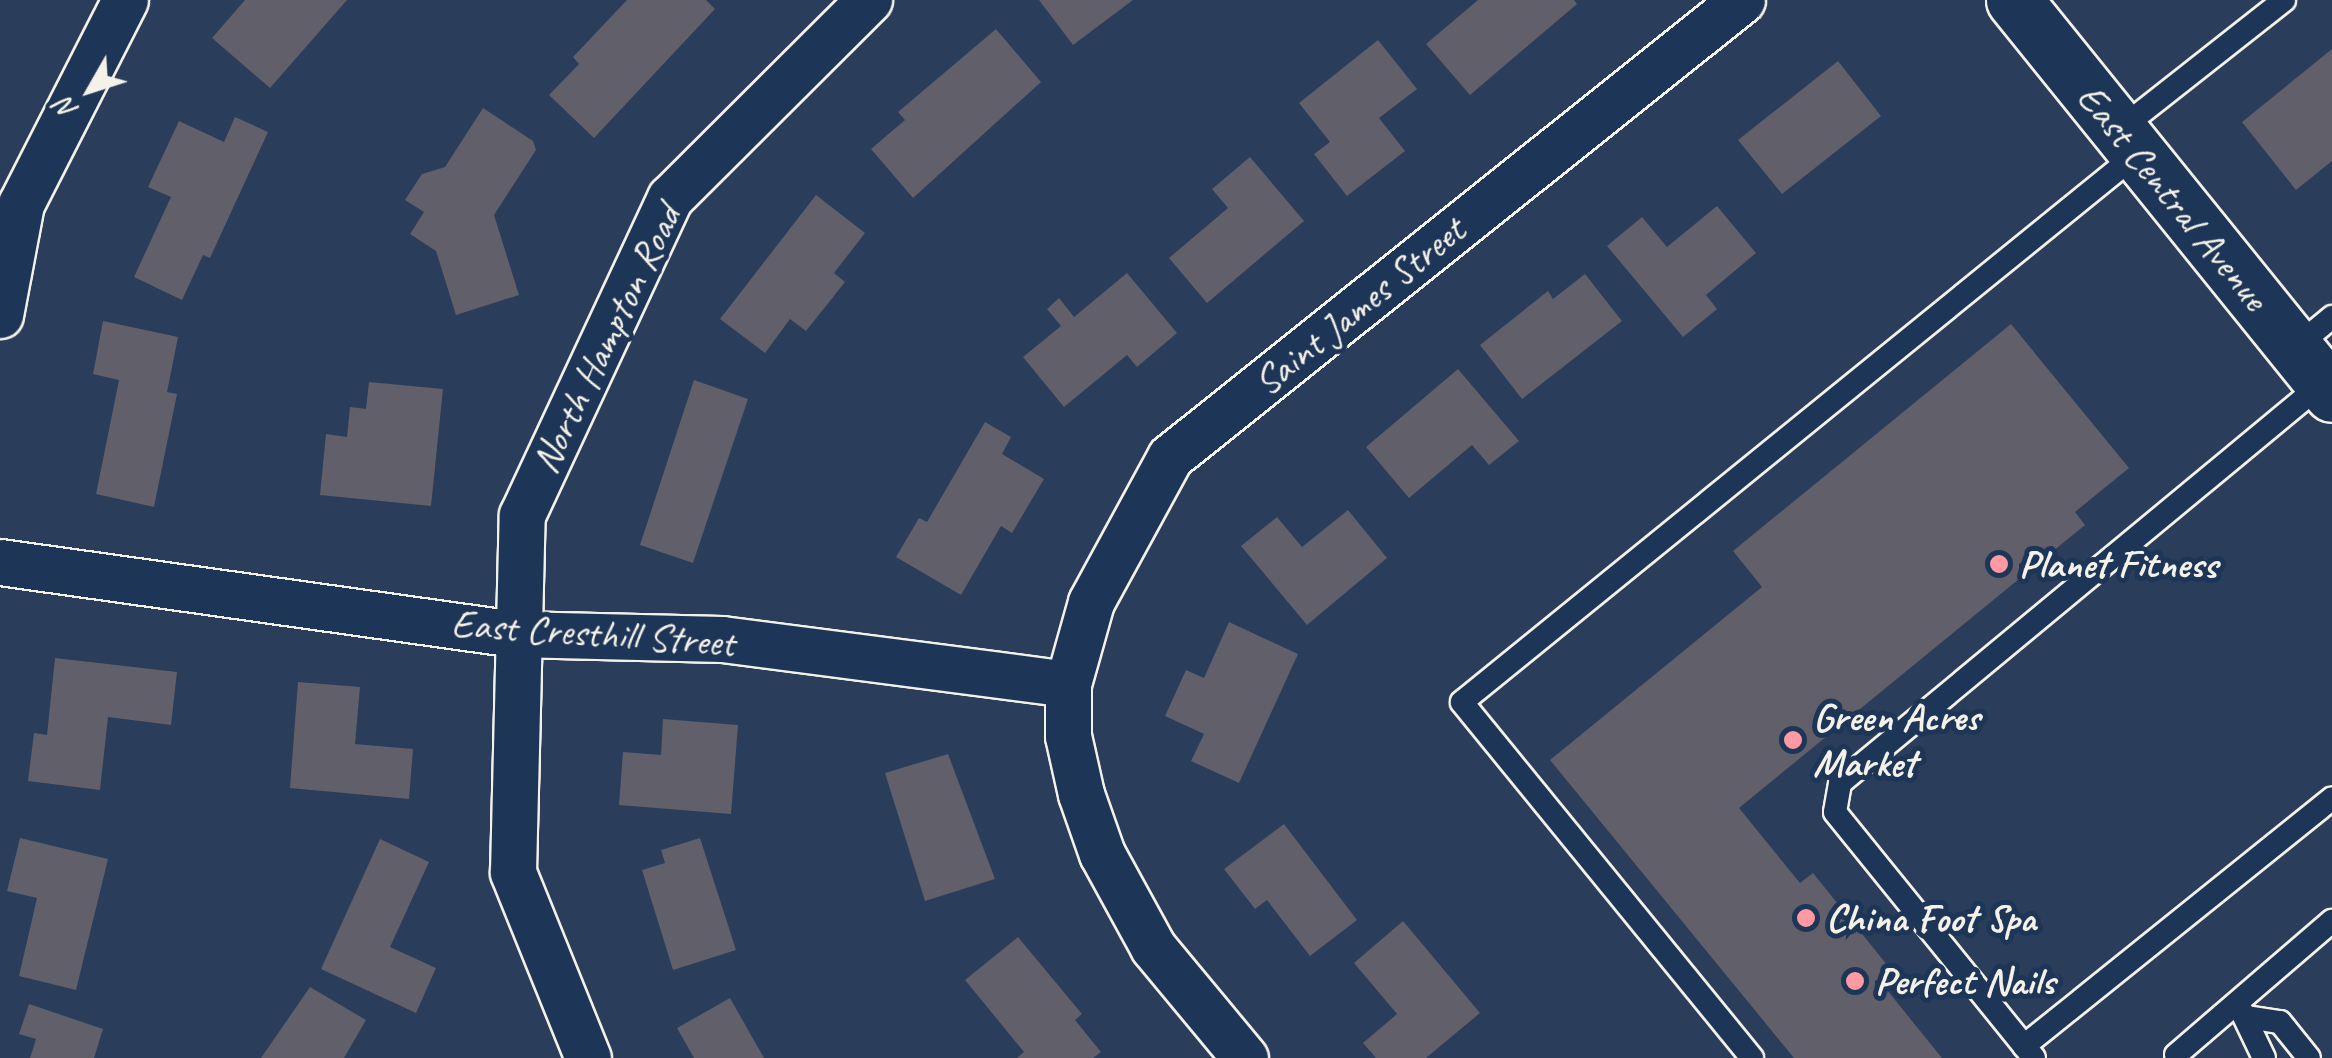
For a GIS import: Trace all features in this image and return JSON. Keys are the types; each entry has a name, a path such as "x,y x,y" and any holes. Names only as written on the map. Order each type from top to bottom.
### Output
{"main road":[{"name":"East Central Avenue","path":"2014,0 2128,142 2321,360"}],"street":[{"path":"0,315 22,204 125,0"},
{"name":"North Hampton Road","path":"588,1058 512,872 515,634 522,515 670,198 869,0"},
{"name":"Saint James Street","path":"1245,1058 1153,947 1102,854 1068,736 1068,684 1091,602 1170,457 1742,0"},
{"name":"East Cresthill Street","path":"0,562 515,634 722,639 1068,684"}],"lane":[{"path":"1752,1058 1462,702 2128,142 2284,0"},
{"path":"2321,360 1840,783 1835,812 2029,1052 2332,798"},
{"path":"2176,1056 2242,1010 2332,921"},
{"path":"2242,1010 2264,1058"},
{"path":"2242,1010 2280,1022 2310,1058"}],"building":[{"path":"245,0 347,0 270,88 212,38"},
{"path":"627,0 706,0 715,9 594,138 549,95 579,64 573,57"},
{"path":"1039,0 1133,0 1073,45"},
{"path":"1478,0 1574,0 1577,4 1470,95 1426,44"},
{"path":"996,29 1041,82 913,198 871,149 905,120 898,112"},
{"path":"1378,40 1417,89 1379,118 1405,151 1347,196 1314,154 1330,142 1299,103"},
{"path":"2332,49 2332,161 2296,190 2242,122"},
{"path":"1838,61 1881,116 1782,194 1738,140"},
{"path":"483,108 533,141 536,150 494,215 519,295 456,315 436,251 410,234 424,212 405,200 422,174 445,167"},
{"path":"235,117 268,132 210,258 203,255 182,300 134,277 171,197 148,187 179,121 224,142"},
{"path":"1250,157 1304,221 1207,303 1169,258 1228,208 1212,189"},
{"path":"816,195 865,233 834,273 845,282 806,331 790,319 765,353 720,319"},
{"path":"1717,206 1756,253 1706,295 1717,309 1683,337 1607,246 1642,217 1667,247"},
{"path":"1127,273 1177,333 1137,367 1127,355 1064,407 1023,357 1061,326 1047,309 1059,298 1074,317"},
{"path":"1585,274 1622,321 1522,399 1480,345 1548,291 1553,299"},
{"path":"103,321 178,337 167,392 177,394 154,507 96,494 119,380 93,374"},
{"path":"2011,324 2129,468 2075,512 2085,525 1739,808 1800,883 1813,873 1900,981 1887,990 1942,1058 1794,1058 1550,760 1762,587 1733,551"},
{"path":"1458,369 1519,441 1489,465 1472,445 1409,498 1366,447"},
{"path":"694,380 748,399 693,563 640,545"},
{"path":"369,382 443,389 431,506 320,495 326,434 347,437 350,407 366,409"},
{"path":"985,422 1011,437 1002,454 1044,479 1012,533 1001,526 961,595 896,557 919,518 927,522"},
{"path":"1348,510 1387,558 1307,625 1241,546 1277,517 1302,547"},
{"path":"1229,622 1298,654 1239,783 1191,761 1204,734 1165,716 1186,670 1204,678"},
{"path":"55,658 177,672 171,725 108,717 100,790 28,781 34,733 47,735"},
{"path":"298,682 360,687 355,744 413,749 409,799 290,788"},
{"path":"663,719 738,725 731,814 619,805 623,752 661,755"},
{"path":"948,754 995,879 925,901 885,773"},
{"path":"1284,824 1357,920 1310,956 1267,900 1255,909 1224,869"},
{"path":"20,838 108,859 76,990 19,976 37,898 7,891"},
{"path":"700,838 736,950 673,970 642,870 665,863 661,850"},
{"path":"380,839 429,862 390,947 436,968 416,1013 321,969"},
{"path":"1403,921 1480,1013 1426,1058 1376,1058 1363,1043 1397,1014 1354,963"},
{"path":"1018,937 1082,1014 1075,1020 1101,1052 1093,1058 1017,1058 1024,1052 965,980"},
{"path":"310,987 366,1020 344,1058 261,1058"},
{"path":"730,998 764,1058 694,1058 677,1028"},
{"path":"29,1004 103,1029 94,1058 30,1058 36,1039 19,1034"}],"place":[{"name":"Planet Fitness","path":"1999,564"},
{"name":"Green Acres Market","path":"1793,740"},
{"name":"China Foot Spa","path":"1806,918"},
{"name":"Perfect Nails","path":"1855,981"}]}
